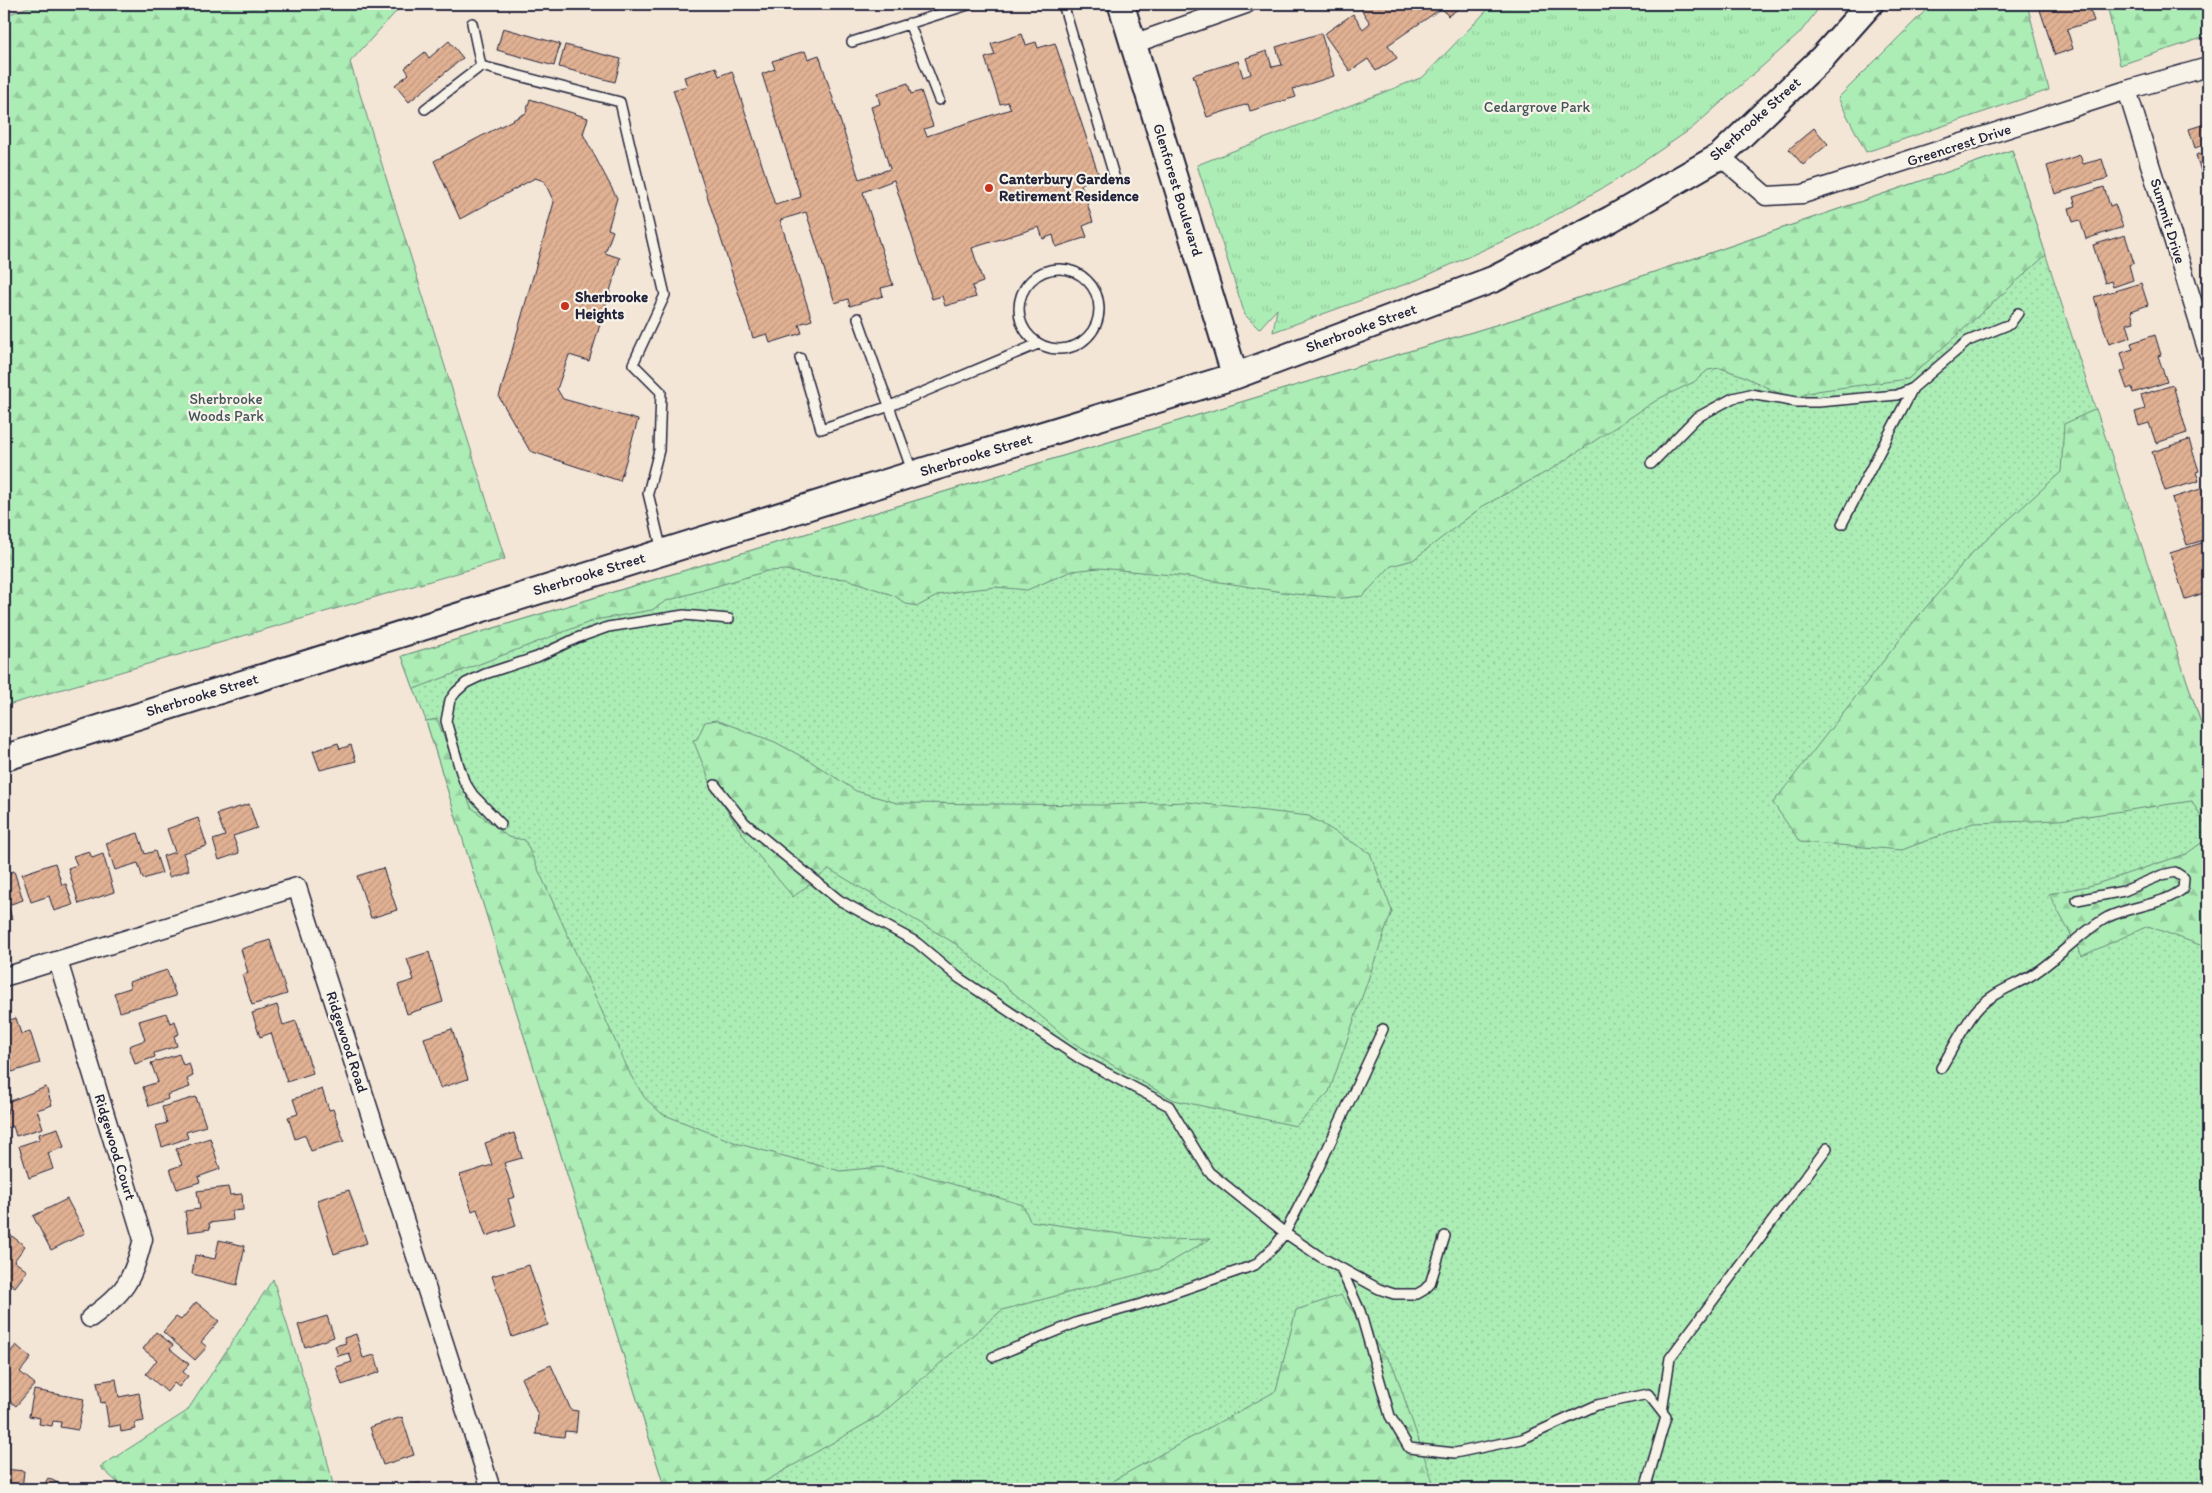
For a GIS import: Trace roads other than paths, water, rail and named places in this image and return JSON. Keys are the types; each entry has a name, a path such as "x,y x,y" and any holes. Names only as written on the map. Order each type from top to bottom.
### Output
{"main road":[{"name":"Glenforest Boulevard","path":"1121,4 1235,376"},
{"name":"Sherbrooke Street","path":"4,758 913,474 1235,376 1494,279 1611,219 1720,156 1822,58 1870,4"}],"street":[{"path":"1133,44 1246,4"},
{"name":"Greencrest Drive","path":"1720,156 1766,196 1803,194 2127,90 2208,68"},
{"name":"Summit Drive","path":"2127,90 2208,352"},
{"name":"Ridgewood Road","path":"4,977 298,886 491,1489"},
{"name":"Ridgewood Court","path":"58,961 143,1238 135,1270 116,1299 90,1318"}],"lane":[{"path":"852,42 971,4"},
{"path":"1063,4 1115,179"},
{"path":"472,22 481,66"},
{"path":"909,24 939,100"},
{"path":"425,109 481,66"},
{"path":"481,66 620,102 665,295 633,364 661,392 659,450 648,493 662,552"},
{"path":"800,358 821,428 890,406 1038,344 1051,349 1064,350 1077,346 1088,338 1096,327 1099,301 1094,289 1086,279 1075,272 1062,268 1048,270 1031,280 1020,297 1018,311 1021,324 1028,336 1038,344"},
{"path":"1651,464 1696,418 1733,398 1750,394 1797,402 1818,402 1897,395 1913,388 1968,341 2010,324 2018,313"},
{"path":"858,318 913,474"},
{"path":"1842,524 1913,388"},
{"path":"501,824 473,795 464,782 446,721 450,700 466,683 486,674 537,657 577,638 608,627 684,615 729,619"},
{"path":"715,785 745,823 839,900 916,942 959,978 1082,1060 1169,1106 1209,1172 1285,1233 1341,1268 1386,1292 1406,1295 1417,1294 1430,1284 1445,1236"},
{"path":"1942,1068 1974,1013 1987,1000 2000,990 2032,974 2107,918 2126,909 2158,903 2173,897 2183,889 2184,878 2175,872 2124,891 2077,900"},
{"path":"993,1357 1078,1322 1141,1304 1255,1264 1274,1247 1285,1233 1318,1169 1383,1029"},
{"path":"1662,1412 1670,1358 1827,1148"},
{"path":"1341,1268 1360,1311 1390,1416 1410,1448 1455,1453 1522,1439 1596,1405 1648,1394 1666,1417 1645,1489"}],"place":[{"name":"Canterbury Gardens Retirement Residence","path":"989,188"},
{"name":"Sherbrooke Heights","path":"565,306"}],"park label":[{"name":"Cedargrove Park","path":"1537,107"},
{"name":"Sherbrooke Woods Park","path":"226,408"}]}
